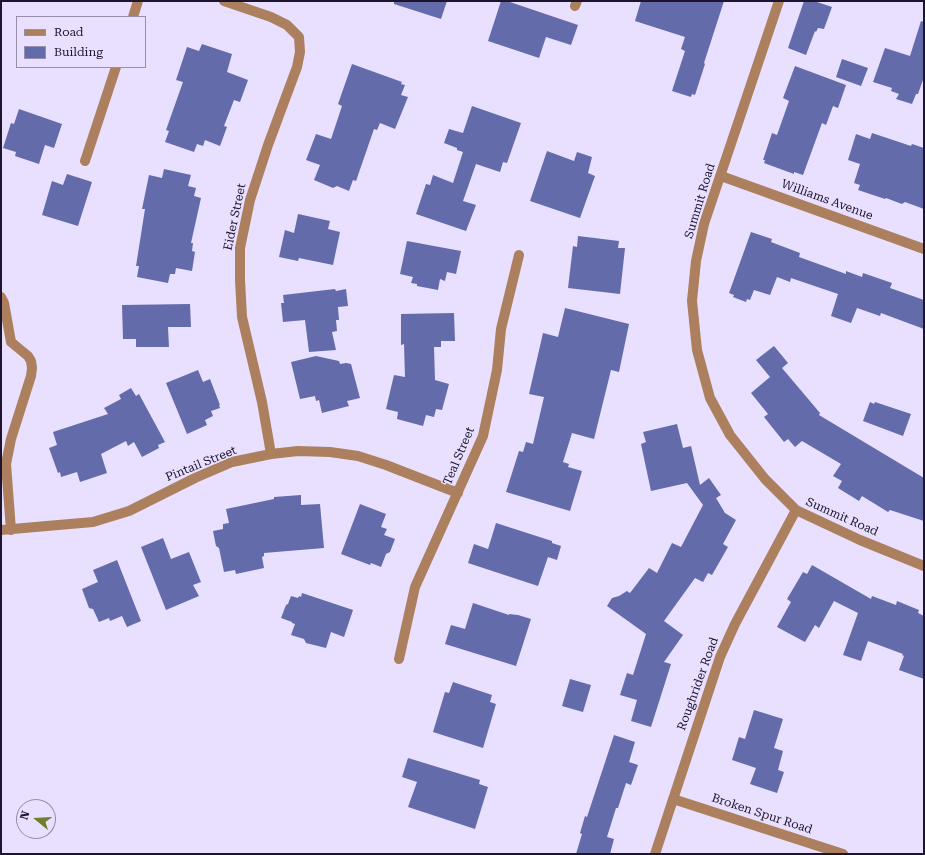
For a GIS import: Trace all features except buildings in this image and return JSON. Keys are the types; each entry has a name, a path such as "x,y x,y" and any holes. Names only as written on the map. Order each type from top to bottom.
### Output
{"street":[{"path":"133,16 138,1"},
{"name":"Eider Street","path":"224,1 271,17 287,25 299,37 300,52 297,67 268,145 250,200 240,248 242,317 262,402 271,454"},
{"name":"Summit Road","path":"779,1 704,224 696,261 692,301 698,350 710,398 730,435 765,479 796,510 860,540 924,566"},
{"path":"85,161 116,68"},
{"name":"Williams Avenue","path":"721,176 924,249"},
{"name":"Teal Street","path":"399,659 415,587 483,436 497,370 501,329 519,255"},
{"path":"1,297 4,303 11,342 28,356 31,361 32,368 6,464 6,530"},
{"name":"Pintail Street","path":"6,530 93,522 129,511 195,478 232,462 271,454 298,451 330,452 358,456 386,465 458,493"},
{"name":"Roughrider Road","path":"655,854 720,657 735,624 796,510"},
{"name":"Broken Spur Road","path":"673,799 843,854"}]}
